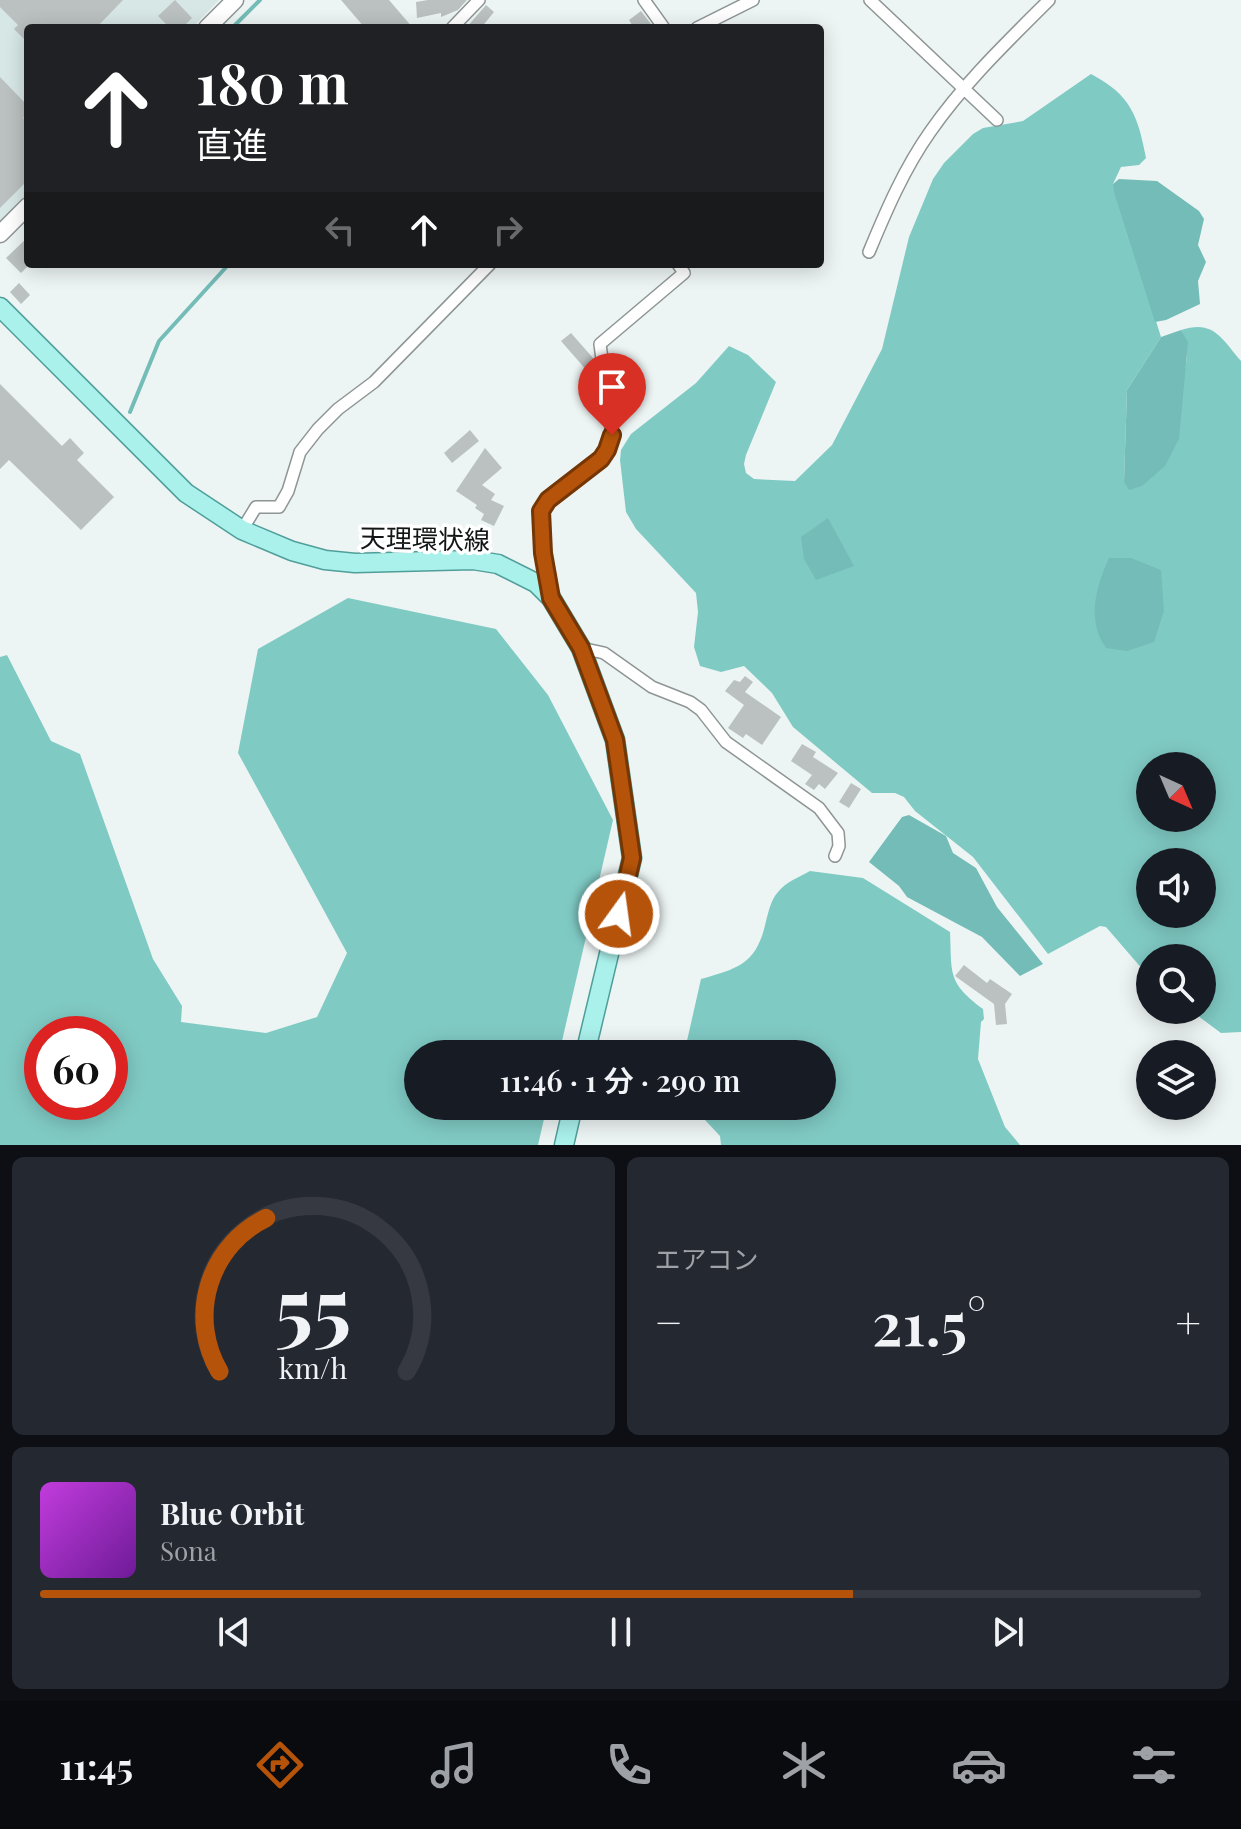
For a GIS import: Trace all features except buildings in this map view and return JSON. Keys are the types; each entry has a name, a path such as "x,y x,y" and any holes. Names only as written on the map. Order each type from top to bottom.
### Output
{"main road":[{"name":"天理環状線","path":"0,307 186,493 242,530 292,551 325,560 355,563 473,560 498,564 536,583 551,598 581,648 615,740 632,858 588,1040"},
{"path":"564,1145 570,1120"}],"street":[{"path":"211,24 235,0"},
{"path":"456,24 479,0"},
{"path":"644,0 661,24"},
{"path":"705,24 753,0"},
{"path":"870,0 997,120"},
{"path":"869,252 891,200 928,134 964,88 1049,0"},
{"path":"0,234 24,210"},
{"path":"242,530 256,507 279,507 288,491 300,452 318,429 338,409 374,382 486,268"},
{"path":"551,598 543,553 541,511 548,500 601,459 612,435 600,344 684,273 681,268"},
{"path":"581,648 604,653 652,687 690,702 701,710 726,742 819,808 838,833 839,846 835,856"}],"shaded area":[{"path":"0,0 219,0 196,24 24,24 24,197 0,222"},
{"path":"1091,74 1124,99 1136,119 1146,158 1139,165 1121,167 1113,184 1161,337 1127,390 1124,482 1180,387 1186,348 1181,330 1192,327 1209,329 1241,361 1241,1032 1221,1033 1209,1024 1216,1024 1216,944 1136,944 1136,962 1106,927 1100,926 1048,954 973,857 915,811 904,797 895,793 872,793 793,727 772,693 744,666 721,672 700,666 694,647 698,612 696,593 636,529 626,512 621,450 631,434 696,383 729,346 748,355 776,382 746,455 746,473 754,479 795,481 832,445 882,349 909,237 933,179 944,163 983,128 1023,121"},
{"path":"1119,179 1157,181 1199,211 1204,219 1198,245 1206,262 1198,281 1200,304 1155,322 1114,192 1113,184"},
{"path":"1181,330 1188,342 1179,439 1165,466 1142,486 1129,490 1124,482 1127,390 1161,337"},
{"path":"828,518 854,566 816,580 804,559 801,537"},
{"path":"1109,558 1131,558 1161,570 1164,611 1154,642 1127,651 1106,648 1100,637 1095,603"},
{"path":"348,598 496,629 548,695 613,820 562,1040 404,1040 404,1120 544,1120 538,1145 0,1145 0,657 7,655 51,741 80,754 153,959 182,1006 181,1022 266,1033 317,1017 347,953 238,753 258,649"},
{"path":"909,815 946,836 953,853 976,868 997,907 1043,964 1020,976 982,937 907,897 899,886 869,862 902,817"},
{"path":"810,871 863,878 950,932 952,968 957,984 983,1009 978,1059 1005,1127 1020,1145 721,1145 720,1136 705,1120 836,1120 836,1040 687,1040 701,979 736,967 752,955 762,935 770,905 781,888"}],"waterway":[{"path":"236,24 260,0"},
{"path":"130,412 159,341 225,268"}],"route":[{"path":"612,435 601,459 548,500 541,511 543,553 551,598 581,648 615,740 632,858 619,914"}]}
